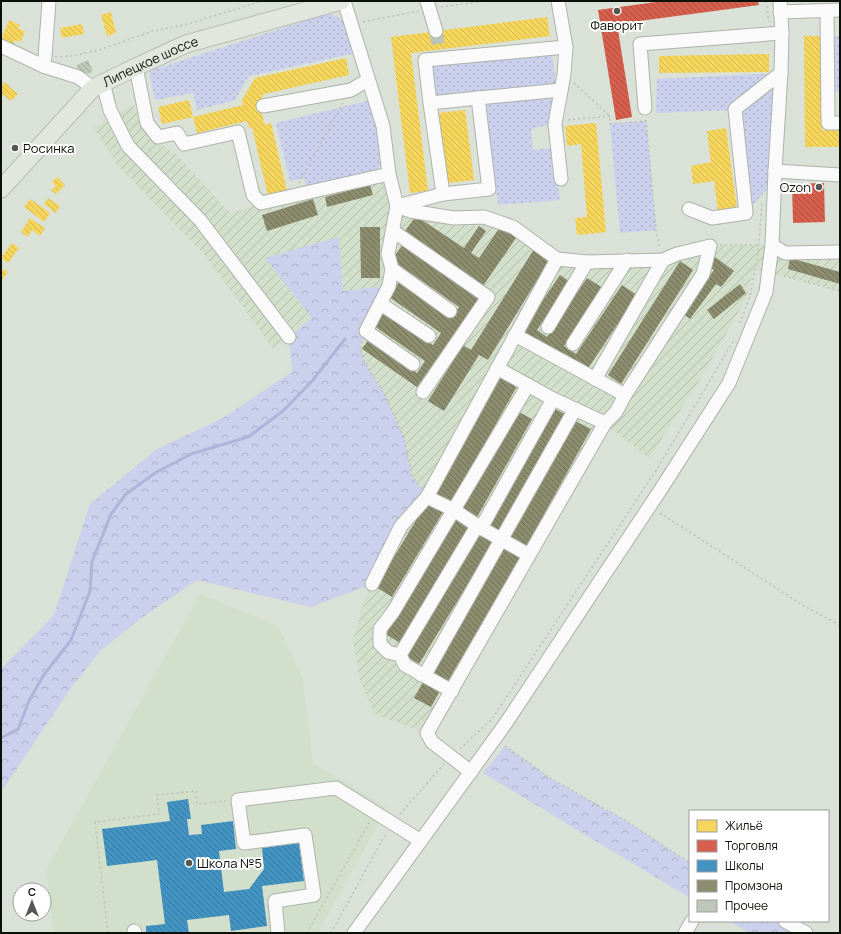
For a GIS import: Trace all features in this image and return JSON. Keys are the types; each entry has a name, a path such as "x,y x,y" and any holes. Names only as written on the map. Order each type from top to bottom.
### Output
{"main road":[{"name":"Липецкое шоссе","path":"1,189 98,86 136,66 186,44 341,1"}],"street":[{"path":"44,62 49,1"},
{"path":"344,1 383,126 389,174 397,206 388,254 392,269 390,286 366,331 413,364"},
{"path":"427,1 436,31"},
{"path":"558,1 566,47 564,74 556,121 561,180"},
{"path":"354,933 506,723 661,489 729,383 766,292 772,246 781,73 776,33 780,7 834,11 828,123 840,123"},
{"path":"646,114 640,44 776,33"},
{"path":"1,46 44,62 98,86 128,146 200,220 289,337"},
{"path":"443,194 425,60 436,55 566,47"},
{"path":"136,66 147,123 158,137 177,133 184,144 238,132 254,195 261,203 389,174"},
{"path":"688,209 712,218 746,213 735,110 781,73"},
{"path":"263,106 350,90 368,80"},
{"path":"430,103 561,90"},
{"path":"397,206 443,194 489,189 478,98"},
{"path":"775,171 840,175"},
{"path":"397,206 410,211 454,218 484,217 513,227 557,259 587,262 663,260 677,254 710,246 703,274 625,395 616,412 605,423 427,733 432,742 471,772"},
{"path":"393,231 488,297 423,392"},
{"path":"772,246 785,253 840,252"},
{"path":"372,584 400,526 426,497 557,259"},
{"path":"573,344 628,260"},
{"path":"595,379 663,260"},
{"path":"548,327 587,262"},
{"path":"392,269 450,311"},
{"path":"381,304 429,336"},
{"path":"515,336 625,395"},
{"path":"497,368 553,399 605,423"},
{"path":"452,691 405,665 400,655 388,652 380,644 380,629 393,612 528,385"},
{"path":"400,655 479,527 553,399"},
{"path":"421,675 427,671 502,541 575,409"},
{"path":"426,497 454,510 502,541 529,555"},
{"path":"278,933 275,901 314,895 305,835 244,844 238,800 336,788 421,841"},
{"path":"685,933 691,922"},
{"path":"787,922 806,933"}],"path":[{"path":"44,62 99,50 153,31 188,24 262,1"},
{"path":"766,1 776,33"},
{"path":"564,74 610,116 610,124 646,114 656,230 663,260"},
{"path":"291,197 350,90"},
{"path":"556,121 610,116"},
{"path":"740,324 750,296 759,245 762,200"},
{"path":"710,246 759,245"},
{"path":"784,276 840,291"},
{"path":"366,331 360,348 365,363 386,397 404,438 412,476 426,497"},
{"path":"331,933 392,823 437,770 492,719 497,712 657,469 735,338"},
{"path":"660,513 804,606 840,625"},
{"path":"505,746 550,778 626,821 689,862"},
{"path":"108,933 95,822 159,814 157,795 196,791 197,804 238,800"},
{"path":"307,933 375,813"}],"shaded area":[{"path":"133,105 157,142 176,154 231,214 261,203 389,174 397,206 484,217 557,259 627,260 710,246 772,245 840,252 840,291 754,269 746,299 701,378 649,458 605,424 427,733 374,714 359,677 353,639 365,599 381,564 426,497 412,476 404,438 386,397 365,363 360,348 366,331 343,291 339,237 266,258 312,318 273,348 204,254 118,166 93,127","holes":["370,185 373,195 327,207 325,197","313,199 318,215 267,231 262,214","416,216 464,248 479,226 486,231 471,253 479,258 404,232","360,227 380,227 380,278 361,278","534,249 550,260 488,360 479,355 428,401 462,345 471,350","392,260 480,297 417,387 362,349 369,340 417,373 425,361 384,311 433,345 441,333 389,297 452,318 459,307","680,261 693,270 621,384 608,375","560,275 569,281 537,330 547,337 586,278 603,288 564,346 576,354 622,285 637,295 585,373 522,331"]},
{"path":"200,594 278,626 302,677 313,763 387,808 318,933 54,933 52,917 52,882 48,882 46,870"}],"green space":[{"path":"330,13 344,21 355,53 249,76 235,100 197,110 193,93 155,100 149,71"},
{"path":"840,36 840,92 831,92 832,37"},
{"path":"552,52 556,85 432,99 429,66"},
{"path":"781,73 775,171 766,190 746,213 735,110 656,113 657,79"},
{"path":"555,95 548,125 531,129 533,150 553,148 560,200 498,205 486,102"},
{"path":"371,100 383,153 381,166 376,170 307,191 304,178 290,181 276,123"},
{"path":"646,121 656,230 620,233 610,124"},
{"path":"339,237 343,291 389,286 366,331 360,348 365,363 386,397 404,438 412,476 427,497 372,584 311,607 197,580 140,619 100,651 71,688 1,792 1,669 54,615 90,504 157,449 223,418 292,372 289,337 312,318 265,258"},
{"path":"505,746 550,778 626,821 689,862 689,897 483,773"},
{"path":"731,922 787,922 806,933 750,933"}],"building: Жильё":[{"path":"111,12 116,33 107,36 101,15"},
{"path":"547,17 550,36 411,53 428,191 410,193 391,37"},
{"path":"9,20 20,25 18,29 25,31 21,42 15,40 13,45 1,40"},
{"path":"82,24 84,34 62,38 60,28"},
{"path":"804,36 821,36 822,130 840,130 840,147 805,147"},
{"path":"769,54 769,72 659,73 659,56"},
{"path":"346,58 349,75 264,94 259,103 265,125 271,123 287,191 268,196 252,127 249,128 247,121 197,133 193,117 243,105 242,100 255,78"},
{"path":"4,82 18,94 11,101 1,93 1,86"},
{"path":"189,100 193,117 162,124 158,107"},
{"path":"465,110 474,180 448,183 439,113"},
{"path":"596,123 606,232 577,235 575,218 587,217 581,144 567,146 565,126"},
{"path":"726,128 737,209 718,211 714,181 693,184 691,166 711,162 707,131"},
{"path":"57,177 65,185 56,194 51,190 56,186 52,182"},
{"path":"48,198 60,206 56,213 44,204"},
{"path":"30,199 50,213 44,222 24,207"},
{"path":"30,218 45,228 40,236 32,230 28,237 21,232"},
{"path":"12,243 19,248 8,263 1,258"},
{"path":"1,268 8,272 1,281"}],"building: Торговля":[{"path":"663,1 758,1 759,5 617,24 632,117 616,120 598,10"},
{"name":"Росинка","path":"15,143 19,147 15,152 10,149"},
{"path":"824,183 825,222 793,223 792,184"}],"building: Школы":[{"name":"Школа №5","path":"188,799 191,819 187,819 189,835 202,834 201,825 233,821 236,849 219,851 224,892 249,889 264,869 262,848 299,843 304,881 262,886 267,926 231,931 229,915 187,920 189,933 146,933 146,926 165,924 157,860 107,866 102,829 170,821 167,802"}],"building: Промзона":[{"path":"370,185 373,195 327,207 325,197"},
{"path":"313,199 318,215 267,231 262,215"},
{"path":"416,216 464,248 479,226 486,231 471,253 479,258 502,224 518,235 483,286 404,232"},
{"path":"360,227 380,227 380,278 361,278"},
{"path":"403,244 480,297 417,387 362,349 369,339 417,373 425,361 374,326 384,311 433,345 441,333 389,297 399,282 452,318 459,307 392,260"},
{"path":"534,249 550,259 488,360 479,355 444,411 428,401 463,345 471,350"},
{"path":"715,257 734,271 721,287 716,284 690,319 682,313 714,270 708,266"},
{"path":"790,258 840,272 840,284 788,269"},
{"path":"680,261 693,270 621,384 608,375"},
{"path":"560,275 569,281 537,330 547,337 587,278 603,288 564,346 576,354 622,285 637,295 585,373 522,331"},
{"path":"740,284 746,293 714,319 707,310"},
{"path":"501,377 517,386 451,505 434,495"},
{"path":"551,407 567,415 501,535 484,524"},
{"path":"515,410 532,419 476,519 459,510"},
{"path":"575,421 591,429 525,549 508,538"},
{"path":"427,502 443,512 392,597 376,587"},
{"path":"454,517 470,526 400,643 384,633"},
{"path":"478,532 494,541 419,664 403,654"},
{"path":"505,547 521,557 448,681 432,672"},
{"path":"423,682 440,691 431,707 414,698"}],"building: Прочее":[{"path":"88,60 93,71 88,74 77,69 77,65"}],"waterway":[{"path":"1,738 18,729 29,701 43,676 71,640 90,591 92,562 111,514 126,494 155,473 191,454 248,437 283,411 312,381 345,339"}],"tunnel":[{"path":"436,31 439,50"}],"place":[{"name":"Фаворит","path":"617,11"},
{"name":"Росинка","path":"15,148"},
{"name":"Ozon","path":"819,187"},
{"name":"Школа №5","path":"189,863"}]}
